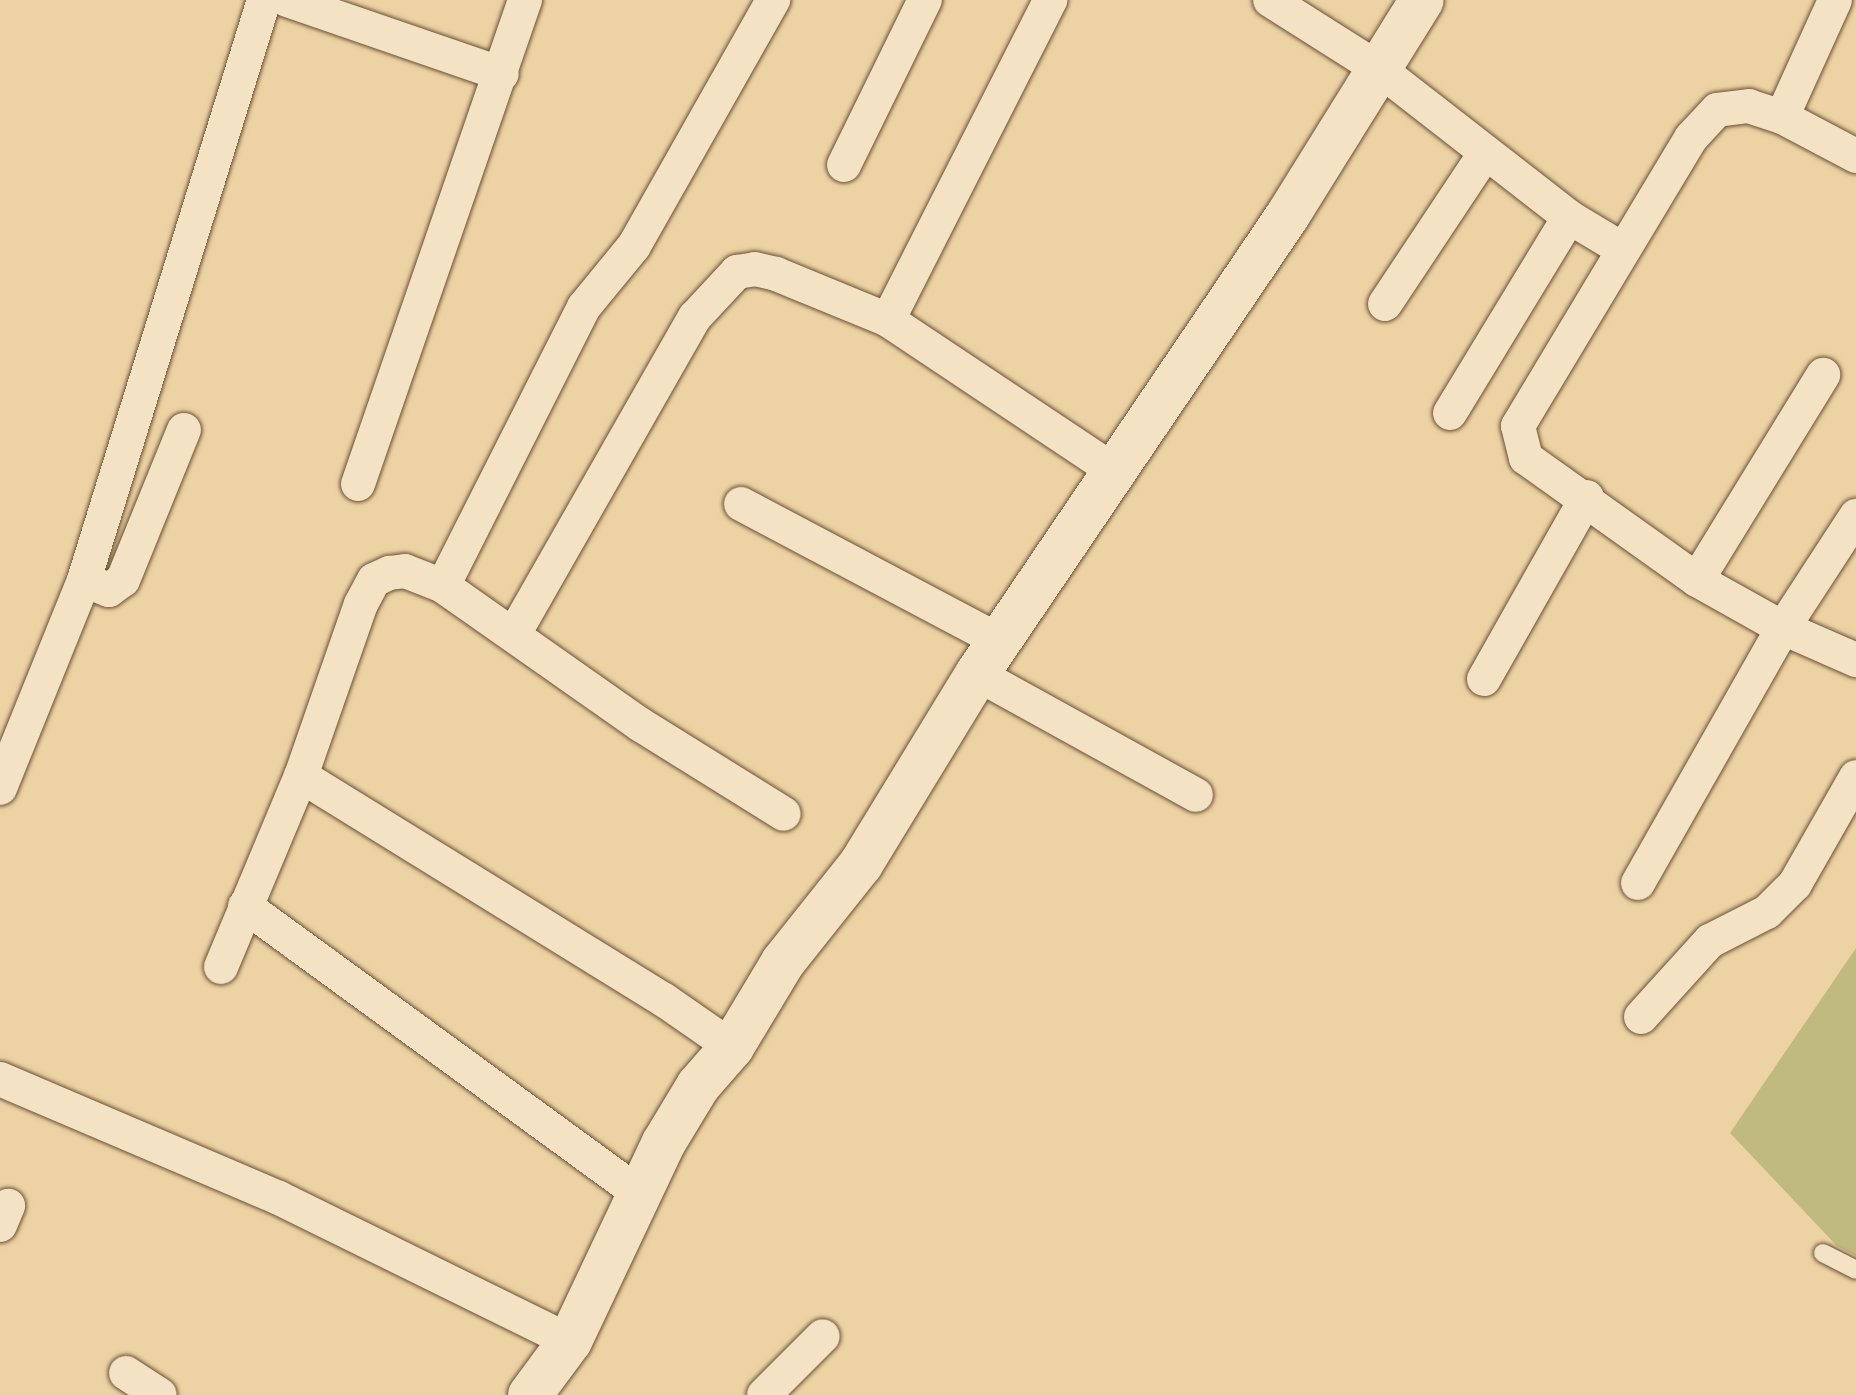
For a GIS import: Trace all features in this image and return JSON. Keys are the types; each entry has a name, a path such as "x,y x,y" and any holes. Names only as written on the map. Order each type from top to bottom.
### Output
{"street":[{"path":"0,788 84,580 264,0"},
{"path":"287,0 502,74"},
{"path":"358,484 525,0"},
{"path":"443,586 584,307 634,246 773,0"},
{"path":"844,165 925,0"},
{"path":"888,320 1050,0"},
{"path":"1270,0 1379,69 1569,217 1622,249"},
{"path":"530,1395 570,1341 642,1195 663,1144 698,1086 732,1047 783,962 861,864 1113,470 1288,215 1422,0"},
{"path":"1782,117 1835,0"},
{"path":"1856,156 1782,117 1749,106 1717,110 1691,138 1518,426 1526,458 1587,497 1697,580 1783,628 1856,660"},
{"path":"1385,304 1486,152"},
{"path":"1450,413 1569,217"},
{"path":"514,634 695,317 718,287 737,272 755,269 888,320 1113,470"},
{"path":"1697,580 1823,375"},
{"path":"84,580 109,590 123,580 184,430"},
{"path":"1484,679 1587,497"},
{"path":"741,504 990,658 1196,795"},
{"path":"1638,883 1783,628 1856,516"},
{"path":"221,967 301,776 374,580 405,571 443,586 641,725 784,814"},
{"path":"301,776 664,1000 732,1047"},
{"path":"1641,1017 1710,941 1758,918 1795,884 1856,777"},
{"path":"245,906 642,1195"},
{"path":"0,1079 279,1198 570,1341"},
{"path":"764,1395 823,1336"},
{"path":"126,1373 160,1395"}],"lane":[{"path":"1823,1253 1856,1270"}],"shaded area":[{"path":"1856,948 1856,1256 1837,1246 1730,1133"}]}
